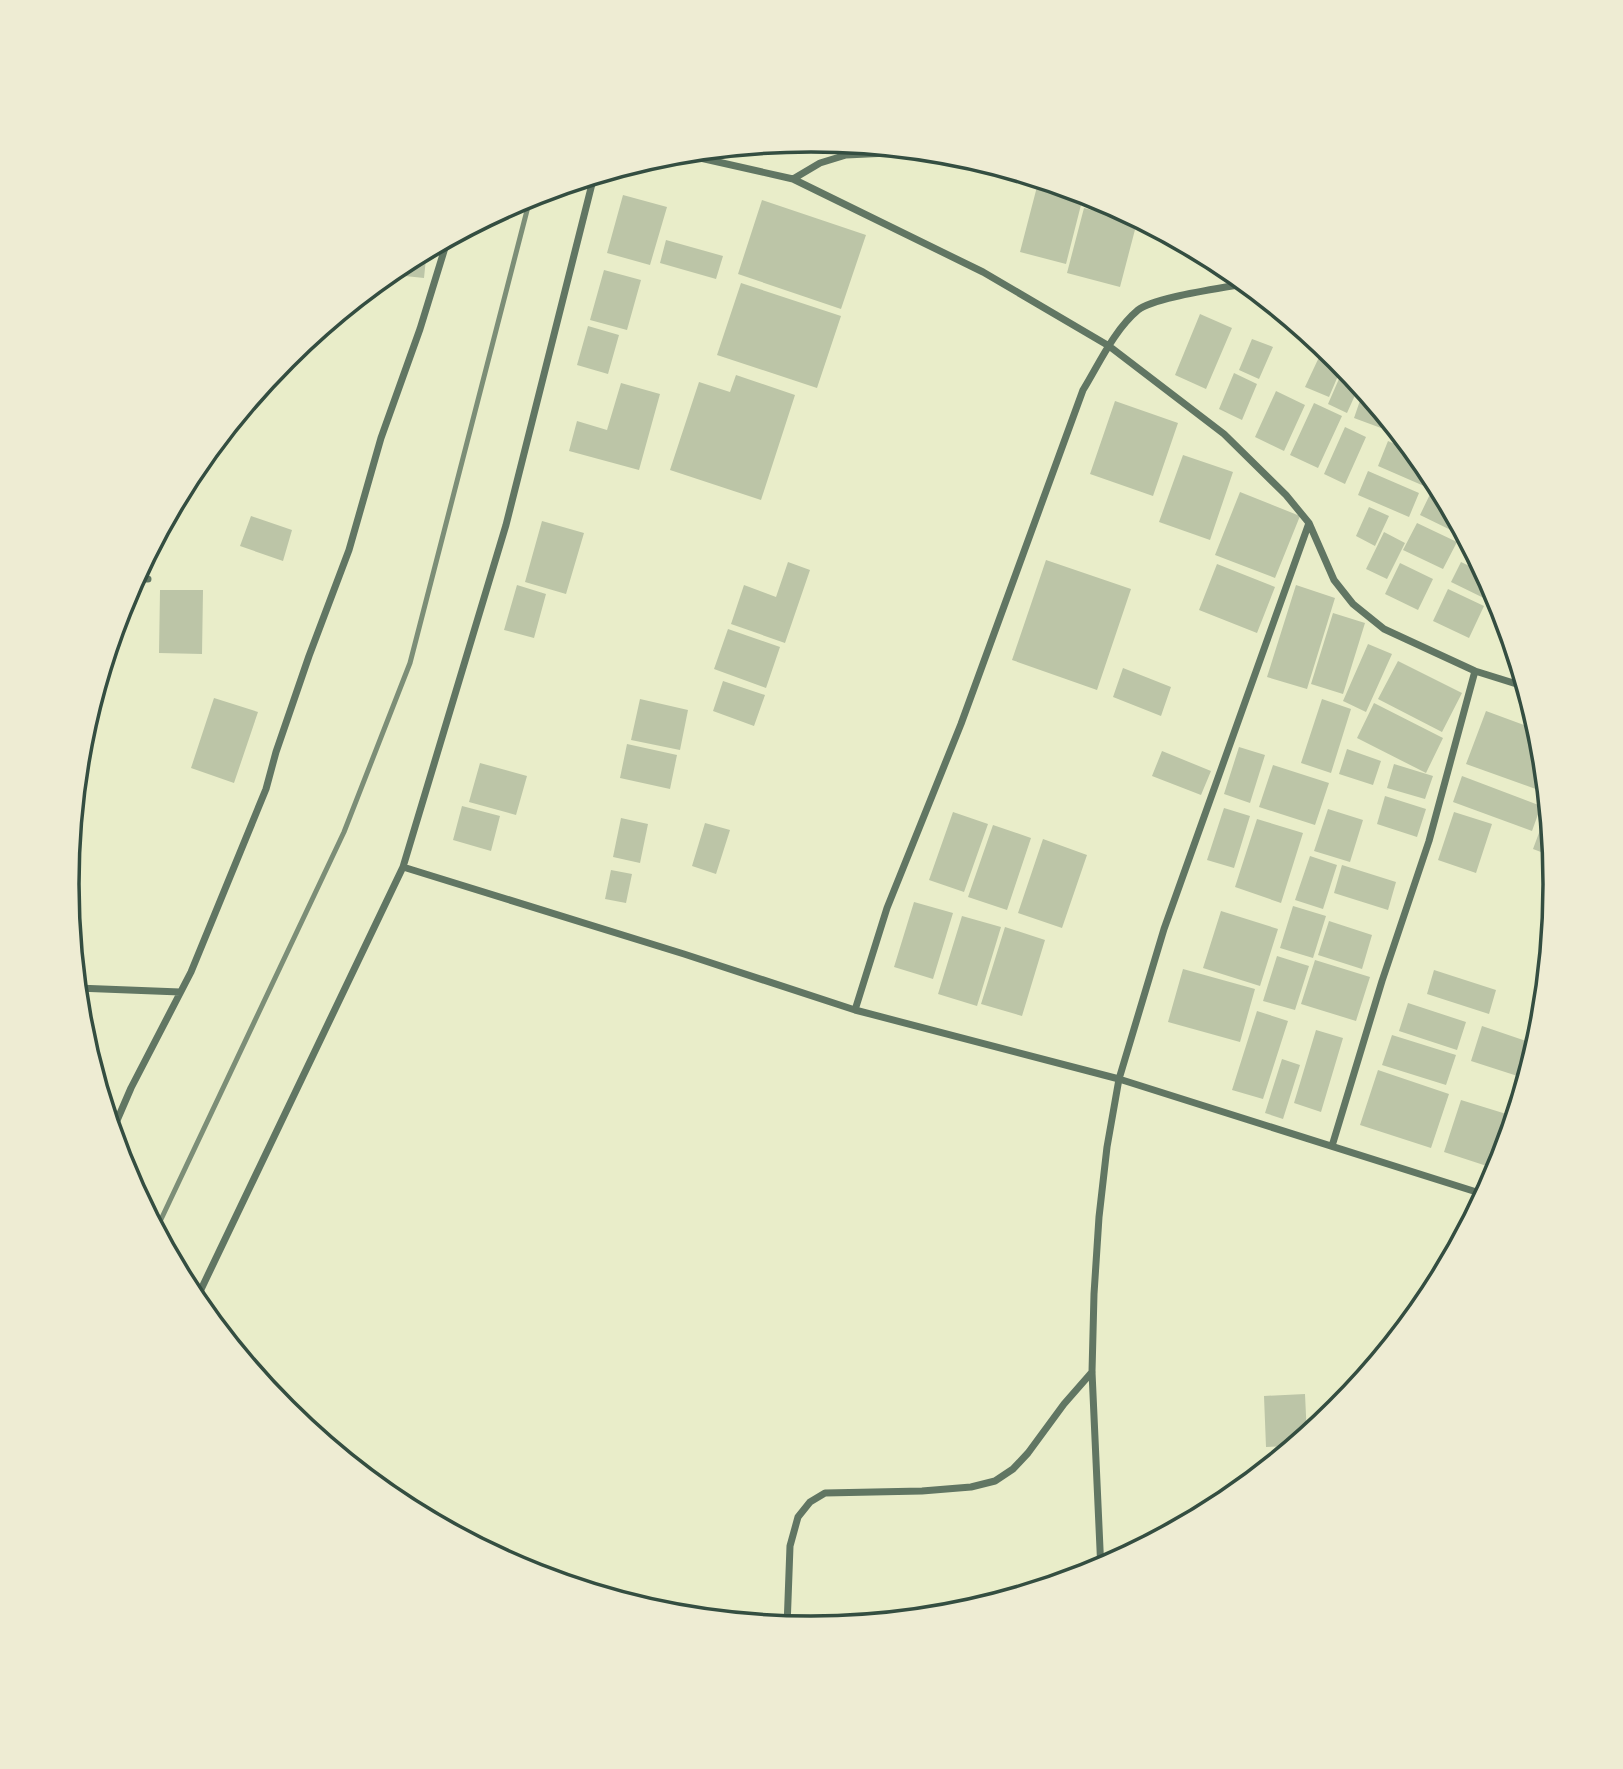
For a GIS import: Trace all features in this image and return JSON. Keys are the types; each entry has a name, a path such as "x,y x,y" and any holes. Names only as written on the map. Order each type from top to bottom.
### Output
{"street":[{"path":"793,179 820,163 846,155 868,154"},
{"path":"707,160 793,179 983,272 1109,346 1224,434 1286,495 1310,523 1334,580 1353,604 1384,629 1475,671 1516,684"},
{"path":"201,1290 403,867 506,525 591,186"},
{"path":"118,1119 191,972 266,789 309,656 349,550 381,438 420,329 444,251"},
{"path":"855,1010 887,908 961,724 1083,390 1109,346 1140,308 1158,300 1235,286"},
{"path":"1100,1557 1092,1372 1099,1217 1107,1147 1119,1079 1164,929 1310,523"},
{"path":"1332,1146 1378,994 1429,841 1475,671"},
{"path":"403,867 855,1010 1119,1079 1476,1192"},
{"path":"86,988 180,992"},
{"path":"787,1616 790,1546 798,1517 810,1502 825,1493 922,1491 971,1487 995,1481 1013,1469 1028,1453 1064,1404 1092,1372"}],"building":[{"path":"1037,188 1081,204 1066,264 1020,252"},
{"path":"623,195 667,207 650,265 607,253"},
{"path":"762,200 866,235 841,309 738,274"},
{"path":"1084,208 1136,227 1120,287 1067,273"},
{"path":"666,240 723,256 716,279 660,263"},
{"path":"426,262 424,278 403,276"},
{"path":"604,270 641,280 627,330 590,320"},
{"path":"741,283 841,316 817,388 717,355"},
{"path":"1200,314 1232,328 1206,389 1175,375"},
{"path":"588,326 619,335 608,374 577,365"},
{"path":"1252,339 1273,347 1259,379 1239,370"},
{"path":"1319,356 1338,375 1329,397 1305,387"},
{"path":"1234,373 1257,384 1242,420 1219,409"},
{"path":"736,375 795,395 761,500 670,470 699,382 730,392"},
{"path":"1340,377 1356,394 1347,413 1328,404"},
{"path":"621,383 660,394 639,470 569,451 577,421 607,430"},
{"path":"1276,391 1305,405 1284,451 1255,437"},
{"path":"1360,399 1382,425 1381,428 1354,418"},
{"path":"1115,401 1178,423 1153,496 1090,474"},
{"path":"1314,403 1342,416 1318,468 1290,455"},
{"path":"1345,427 1366,437 1345,484 1324,474"},
{"path":"1388,441 1399,446 1425,484 1424,486 1378,466"},
{"path":"1183,455 1233,472 1210,540 1159,522"},
{"path":"1368,471 1419,493 1409,517 1358,495"},
{"path":"1240,492 1300,516 1275,578 1215,555"},
{"path":"1431,493 1453,531 1420,515"},
{"path":"1369,507 1389,516 1375,546 1356,536"},
{"path":"251,516 292,530 283,561 240,546"},
{"path":"542,521 584,533 566,594 525,582"},
{"path":"1417,523 1457,542 1443,569 1403,550"},
{"path":"1384,532 1405,543 1387,579 1366,569"},
{"path":"1046,560 1131,589 1097,690 1012,660"},
{"path":"788,562 810,570 785,643 731,624 744,585 776,597"},
{"path":"1461,562 1472,567 1486,599 1451,582"},
{"path":"1400,563 1433,579 1418,610 1385,594"},
{"path":"1217,564 1275,587 1257,633 1199,610"},
{"path":"517,585 546,594 534,638 504,630"},
{"path":"1296,585 1335,598 1307,689 1267,677"},
{"path":"1448,589 1484,606 1469,638 1433,621"},
{"path":"160,590 203,590 202,654 159,653"},
{"path":"1333,613 1365,623 1343,694 1311,684"},
{"path":"728,629 780,647 766,688 714,669"},
{"path":"1368,644 1392,654 1366,712 1343,701"},
{"path":"1398,661 1462,693 1442,732 1378,699"},
{"path":"1123,668 1171,687 1161,716 1113,697"},
{"path":"723,681 765,695 754,726 713,711"},
{"path":"214,698 258,712 234,783 191,768"},
{"path":"640,699 688,710 680,750 631,740"},
{"path":"1322,699 1351,709 1331,773 1301,763"},
{"path":"1374,703 1443,738 1426,773 1357,738"},
{"path":"1486,711 1526,726 1538,790 1466,764"},
{"path":"627,744 677,755 670,789 620,778"},
{"path":"1239,747 1265,755 1250,803 1224,794"},
{"path":"1347,749 1381,761 1373,785 1339,774"},
{"path":"1162,751 1211,771 1201,795 1152,776"},
{"path":"480,763 527,776 516,815 469,802"},
{"path":"1394,764 1433,776 1425,799 1387,788"},
{"path":"1273,765 1329,783 1315,825 1259,807"},
{"path":"1462,776 1540,806 1540,809 1532,831 1453,802"},
{"path":"1385,796 1426,809 1417,837 1377,824"},
{"path":"462,806 500,816 491,851 453,840"},
{"path":"1224,808 1250,816 1234,868 1207,860"},
{"path":"1328,809 1363,820 1350,862 1314,851"},
{"path":"953,812 988,824 964,892 929,880"},
{"path":"1454,812 1492,824 1476,873 1438,860"},
{"path":"621,818 648,824 640,863 613,857"},
{"path":"1257,819 1303,833 1281,903 1235,887"},
{"path":"705,823 730,830 716,874 692,866"},
{"path":"993,825 1031,838 1007,910 968,897"},
{"path":"1542,825 1543,853 1533,849"},
{"path":"1043,839 1087,855 1062,928 1018,913"},
{"path":"1310,856 1337,865 1323,909 1295,900"},
{"path":"1342,865 1396,882 1388,910 1334,893"},
{"path":"611,870 632,874 626,903 605,899"},
{"path":"914,902 953,913 933,979 894,967"},
{"path":"1293,906 1326,916 1313,958 1280,948"},
{"path":"1221,911 1278,929 1260,986 1203,968"},
{"path":"962,916 1001,927 977,1006 938,994"},
{"path":"1329,921 1372,935 1362,969 1318,955"},
{"path":"1005,927 1045,940 1022,1016 981,1004"},
{"path":"1277,956 1309,966 1295,1010 1263,1001"},
{"path":"1315,960 1370,977 1356,1021 1301,1004"},
{"path":"1183,969 1255,989 1240,1042 1168,1022"},
{"path":"1434,970 1496,990 1489,1014 1427,994"},
{"path":"1408,1003 1466,1022 1457,1050 1399,1031"},
{"path":"1257,1011 1288,1021 1263,1099 1232,1090"},
{"path":"1482,1026 1527,1041 1518,1076 1471,1061"},
{"path":"1316,1030 1343,1038 1321,1112 1294,1103"},
{"path":"1392,1035 1456,1055 1446,1085 1382,1065"},
{"path":"1282,1059 1300,1065 1283,1119 1265,1113"},
{"path":"1378,1070 1449,1094 1431,1148 1360,1125"},
{"path":"1461,1100 1507,1114 1487,1166 1444,1152"},
{"path":"1305,1394 1306,1425 1281,1446 1266,1447 1264,1396"}],"railway":[{"path":"160,1221 344,832 410,663 527,210"}]}
